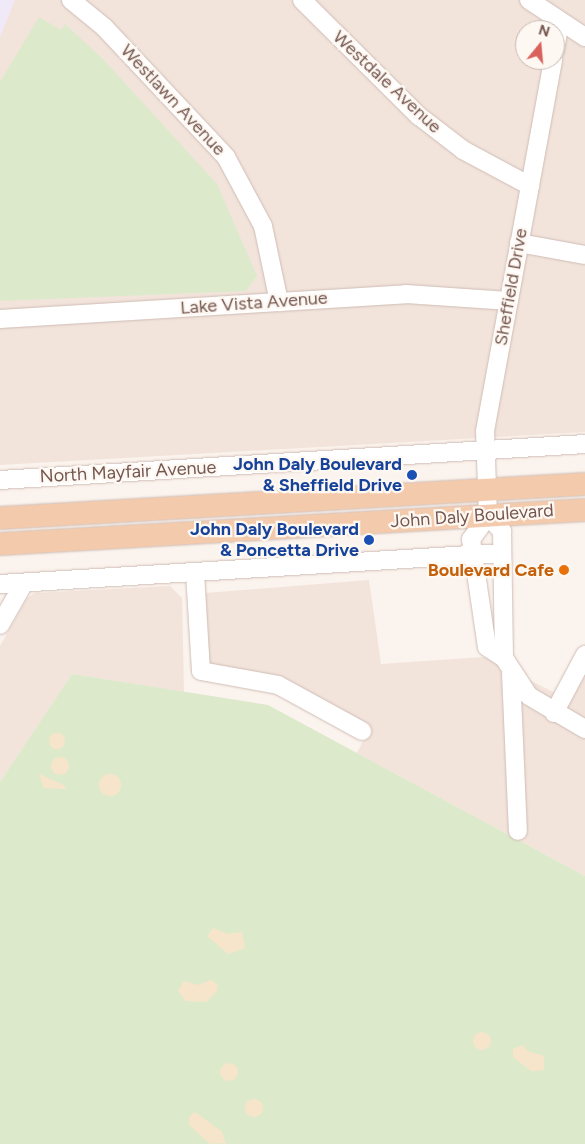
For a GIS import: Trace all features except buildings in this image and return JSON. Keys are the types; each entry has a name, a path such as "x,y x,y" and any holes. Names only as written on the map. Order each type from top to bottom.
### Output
{"main road":[{"name":"John Daly Boulevard","path":"0,518 585,484"},
{"name":"John Daly Boulevard","path":"0,544 585,510"}],"street":[{"name":"Westlawn Avenue","path":"71,0 104,27 226,157 263,226 279,302"},
{"name":"Westdale Avenue","path":"302,0 419,116 463,150 530,186"},
{"path":"529,0 559,20"},
{"path":"565,24 585,37"},
{"name":"Sheffield Drive","path":"488,516 485,452 509,301 551,70"},
{"path":"520,243 585,255"},
{"name":"Lake Vista Avenue","path":"0,319 406,294 509,301"},
{"name":"North Mayfair Avenue","path":"0,480 485,452 585,444"},
{"path":"518,831 507,666 502,531 488,516 471,539 487,647 507,666 529,696 554,713 585,729"},
{"path":"0,584 474,557 502,553"},
{"path":"195,573 201,671 278,685 362,731"},
{"path":"0,625 24,583"},
{"path":"554,713 585,655"}],"shaded area":[{"path":"0,0 585,0 585,432 0,465"},
{"path":"0,0 15,0 0,37"},
{"path":"369,580 381,664 484,657 569,700 585,673 585,876 357,753 369,729 208,666 203,643 206,593"},
{"path":"170,586 182,598 184,692 72,674 0,782 0,646 27,598 35,593"}],"green space":[{"path":"39,17 61,30 65,24 103,59 217,184 257,276 246,291 0,301 0,82"},
{"path":"72,674 268,705 585,876 585,1144 0,1144 0,782"}],"sand":[{"path":"57,733 63,735 65,741 63,747 57,749 51,747 49,741 51,735"},
{"path":"56,757 64,757 69,762 67,773 56,775 51,770 51,762"},
{"path":"39,774 64,785 66,789 44,788"},
{"path":"110,774 118,777 121,785 118,793 110,796 102,793 99,785 102,777"},
{"path":"213,928 228,934 242,932 245,948 228,954 207,936"},
{"path":"211,980 218,985 217,991 206,1002 186,1001 178,991 184,981 198,985"},
{"path":"482,1032 488,1035 491,1041 488,1047 482,1050 476,1047 473,1041 476,1035"},
{"path":"523,1045 527,1051 544,1056 544,1070 531,1071 513,1057 513,1049"},
{"path":"229,1063 237,1068 238,1072 233,1080 229,1081 221,1076 220,1072 225,1064"},
{"path":"254,1099 260,1102 263,1108 260,1114 254,1117 248,1114 245,1108 248,1102"},
{"path":"195,1112 222,1132 226,1143 210,1144 189,1125 189,1117"}],"place":[{"name":"John Daly Boulevard & Sheffield Drive","path":"412,475"},
{"name":"John Daly Boulevard & Poncetta Drive","path":"369,540"},
{"name":"Boulevard Cafe","path":"564,570"}]}
